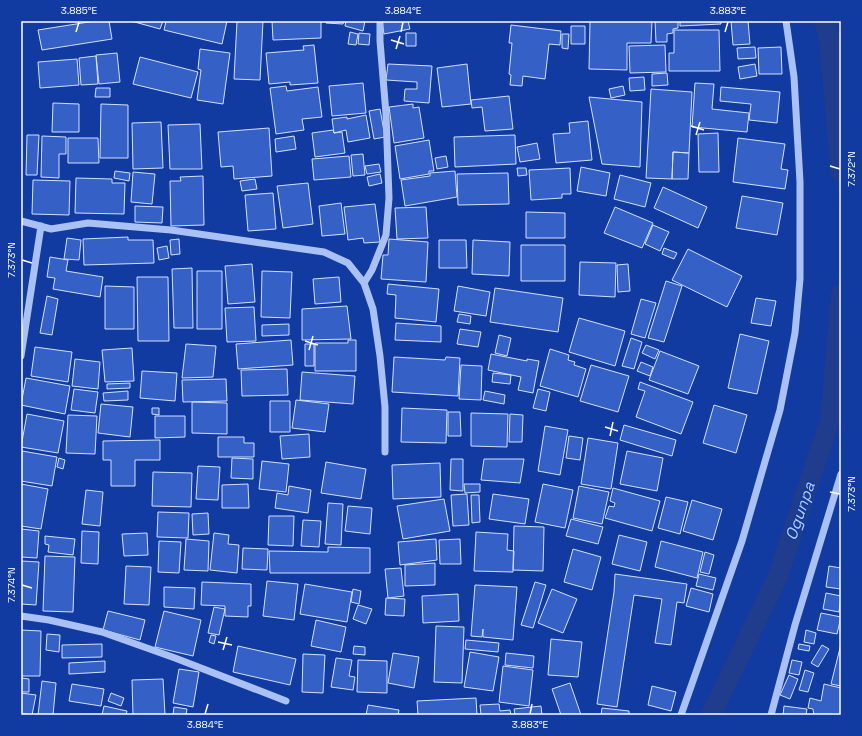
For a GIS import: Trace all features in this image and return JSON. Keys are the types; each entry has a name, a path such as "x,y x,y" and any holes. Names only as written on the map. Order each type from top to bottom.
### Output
{"street":[{"path":"364,283 372,270 386,235 389,198 386,114 380,40 380,21"},
{"path":"680,715 742,541 780,410 795,333 800,279 800,182 794,77 786,21"},
{"path":"21,221 51,229 88,223 171,230 324,252 348,263 364,283 373,309 385,406 385,452"},
{"path":"21,356 42,226"},
{"path":"771,715 797,617 841,474"},
{"path":"21,616 49,620 102,632 175,658 286,701"}],"building":[{"path":"95,21 109,21 112,39 42,50 38,30"},
{"path":"131,21 163,21 160,29"},
{"path":"166,21 227,21 222,44 164,30"},
{"path":"237,21 263,21 260,80 234,79"},
{"path":"272,21 321,21 321,38 273,40"},
{"path":"326,21 344,21 343,24 326,23"},
{"path":"346,21 365,21 363,31 345,26"},
{"path":"382,21 408,21 410,29 384,34"},
{"path":"590,21 652,21 651,43 627,43 627,70 589,69"},
{"path":"655,21 678,21 678,28 673,29 673,33 667,34 667,42 656,42"},
{"path":"680,21 721,21 721,24 680,26"},
{"path":"731,21 748,21 750,44 733,45"},
{"path":"511,25 561,31 560,45 549,44 545,79 523,76 522,86 510,85 511,75 509,74 512,43 509,43"},
{"path":"571,26 585,26 585,44 571,44"},
{"path":"674,30 719,30 720,71 669,71 669,53 674,53"},
{"path":"350,32 358,34 356,45 348,44"},
{"path":"359,33 370,34 369,45 358,44"},
{"path":"406,33 416,33 416,46 406,46"},
{"path":"562,34 569,34 568,49 562,48"},
{"path":"314,45 318,83 290,85 290,82 269,84 266,53 304,50 303,46"},
{"path":"665,45 666,72 630,73 629,46"},
{"path":"755,47 756,58 738,59 737,48"},
{"path":"781,47 782,74 759,74 758,48"},
{"path":"200,49 230,53 223,104 197,100 201,70 198,69"},
{"path":"117,53 120,82 99,84 96,55"},
{"path":"96,56 98,84 81,85 79,58"},
{"path":"140,57 198,72 191,98 133,84"},
{"path":"77,59 79,85 40,88 38,62"},
{"path":"388,64 432,66 429,103 404,101 405,89 417,89 417,82 386,80"},
{"path":"467,64 471,104 442,107 437,68"},
{"path":"755,64 757,76 740,79 738,67"},
{"path":"667,73 668,85 652,86 652,74"},
{"path":"644,77 645,90 630,91 629,78"},
{"path":"363,83 366,113 332,116 329,86"},
{"path":"695,83 714,84 712,109 749,113 747,132 692,127"},
{"path":"286,86 287,91 318,87 322,117 302,119 304,130 276,134 270,88"},
{"path":"623,86 625,95 611,98 609,89"},
{"path":"721,87 780,92 777,123 749,120 751,104 720,101"},
{"path":"96,88 110,88 110,97 95,97"},
{"path":"651,89 692,92 689,153 673,152 672,179 646,178"},
{"path":"509,96 513,129 485,131 482,107 472,108 471,100"},
{"path":"589,97 642,102 640,167 602,164"},
{"path":"53,103 79,104 79,132 52,132"},
{"path":"101,104 128,105 128,158 100,158"},
{"path":"413,104 413,108 419,107 424,138 394,143 389,107"},
{"path":"380,109 385,137 374,139 369,111"},
{"path":"366,115 370,138 348,142 346,130 334,133 332,119 347,117 347,119"},
{"path":"588,121 592,160 556,163 553,134 570,133 569,123"},
{"path":"161,122 163,168 133,169 132,123"},
{"path":"200,124 202,169 170,169 168,125"},
{"path":"269,128 272,176 234,179 233,166 221,167 218,132"},
{"path":"333,130 334,133 342,132 345,153 315,157 312,133"},
{"path":"718,133 719,172 699,172 698,134"},
{"path":"27,135 39,135 37,175 26,175"},
{"path":"515,135 516,164 455,167 454,137"},
{"path":"42,136 66,137 66,154 59,154 59,178 41,177"},
{"path":"294,136 296,149 276,152 275,139"},
{"path":"68,138 98,138 99,163 68,163"},
{"path":"738,138 785,144 781,169 788,170 785,189 733,182"},
{"path":"429,140 434,171 429,171 429,174 400,179 395,146"},
{"path":"537,143 540,159 520,162 517,147"},
{"path":"673,152 689,153 688,179 672,179"},
{"path":"363,154 365,175 353,176 351,155"},
{"path":"349,156 351,177 314,180 312,159"},
{"path":"446,156 448,167 437,169 435,158"},
{"path":"379,164 381,172 367,174 365,166"},
{"path":"581,167 610,173 606,196 577,191"},
{"path":"517,168 526,168 527,175 518,176"},
{"path":"570,168 571,194 562,194 562,198 531,200 529,170"},
{"path":"115,171 130,173 129,181 114,178"},
{"path":"455,171 457,197 405,206 401,180 430,176 430,173"},
{"path":"133,172 155,174 152,204 131,202"},
{"path":"508,173 509,204 458,205 457,174"},
{"path":"380,174 382,183 369,186 367,177"},
{"path":"620,175 651,183 645,207 614,199"},
{"path":"203,176 204,225 171,226 170,181 181,181 180,177"},
{"path":"76,178 112,179 112,183 125,183 124,214 75,213"},
{"path":"255,179 257,189 242,191 240,181"},
{"path":"33,180 70,181 69,215 32,214"},
{"path":"308,183 313,224 283,228 277,186"},
{"path":"663,187 707,207 698,228 654,208"},
{"path":"273,193 276,229 248,231 245,195"},
{"path":"742,196 783,203 777,235 736,228"},
{"path":"341,203 345,234 322,236 319,206"},
{"path":"375,204 380,242 364,243 363,238 348,240 344,207"},
{"path":"135,206 163,207 162,223 135,222"},
{"path":"426,207 428,238 397,239 395,208"},
{"path":"615,207 653,223 642,248 604,233"},
{"path":"526,212 565,213 565,238 526,238"},
{"path":"653,225 669,232 660,251 645,244"},
{"path":"128,237 128,240 153,240 154,263 84,265 83,239"},
{"path":"67,238 81,240 79,260 64,259"},
{"path":"179,239 180,254 171,255 170,240"},
{"path":"389,239 428,242 426,282 381,279 383,255 388,255"},
{"path":"439,240 466,240 467,268 439,268"},
{"path":"473,240 510,242 509,276 472,274"},
{"path":"521,245 565,245 565,281 521,281"},
{"path":"167,246 169,258 159,260 157,248"},
{"path":"664,248 677,253 674,259 662,254"},
{"path":"688,249 742,276 727,307 672,280"},
{"path":"50,257 68,260 66,271 103,277 100,297 53,289 55,278 47,277"},
{"path":"580,262 616,263 615,297 579,295"},
{"path":"252,264 255,302 228,304 225,266"},
{"path":"628,264 630,291 618,292 617,265"},
{"path":"192,268 193,328 174,328 172,269"},
{"path":"197,271 222,271 222,329 197,329"},
{"path":"262,271 292,272 290,318 261,317"},
{"path":"137,277 168,277 169,341 138,341"},
{"path":"339,277 341,302 315,304 313,279"},
{"path":"666,281 682,286 664,342 648,338"},
{"path":"388,284 439,289 436,322 395,318 396,295 387,294"},
{"path":"105,286 134,287 134,329 105,329"},
{"path":"458,286 490,292 486,316 454,311"},
{"path":"495,288 563,298 558,332 490,322"},
{"path":"47,296 58,299 52,335 40,333"},
{"path":"756,298 776,301 771,326 751,323"},
{"path":"641,299 656,303 645,338 631,334"},
{"path":"347,306 351,339 302,340 302,309"},
{"path":"254,307 256,341 227,342 225,308"},
{"path":"459,314 471,316 470,324 457,322"},
{"path":"579,318 625,331 615,366 569,352"},
{"path":"396,323 441,326 441,342 395,340"},
{"path":"289,324 289,335 262,336 262,325"},
{"path":"460,329 481,332 478,347 457,344"},
{"path":"740,334 769,341 757,394 728,388"},
{"path":"499,335 511,338 507,356 495,353"},
{"path":"631,338 642,342 634,369 622,366"},
{"path":"291,340 293,365 238,369 236,344"},
{"path":"348,340 356,340 356,371 315,371 315,343 348,343"},
{"path":"186,344 216,346 213,377 182,378"},
{"path":"305,344 314,344 314,366 305,366"},
{"path":"646,345 659,350 655,359 642,353"},
{"path":"35,347 72,352 68,382 31,376"},
{"path":"132,348 134,381 105,382 102,350"},
{"path":"550,349 569,355 568,360 575,362 574,365 586,369 578,397 540,386"},
{"path":"660,351 699,366 688,394 649,380"},
{"path":"491,354 527,361 527,359 539,361 533,393 518,390 521,377 488,370"},
{"path":"394,357 445,360 446,357 460,358 458,396 392,392"},
{"path":"75,359 100,362 98,389 72,386"},
{"path":"641,362 653,367 650,376 637,371"},
{"path":"461,365 482,366 481,400 459,399"},
{"path":"591,365 629,376 618,412 580,401"},
{"path":"287,369 288,395 242,396 241,370"},
{"path":"142,371 177,373 175,401 140,398"},
{"path":"302,372 355,376 353,404 300,400"},
{"path":"493,373 511,375 510,384 492,382"},
{"path":"26,378 70,386 65,414 21,405"},
{"path":"226,379 227,401 183,402 182,380"},
{"path":"640,382 693,402 681,434 636,417 645,391 638,389"},
{"path":"130,383 130,388 107,389 107,384"},
{"path":"74,389 98,392 95,413 71,410"},
{"path":"538,389 550,392 546,411 533,408"},
{"path":"128,391 128,400 104,401 103,393"},
{"path":"485,391 505,395 504,404 483,400"},
{"path":"296,400 329,404 325,432 292,428"},
{"path":"270,401 290,401 290,432 270,432"},
{"path":"192,402 227,403 227,434 192,433"},
{"path":"101,404 133,407 130,437 98,433"},
{"path":"714,405 747,415 736,453 703,443"},
{"path":"152,408 159,408 159,415 152,414"},
{"path":"402,408 447,410 446,443 401,442"},
{"path":"448,412 460,412 461,436 448,436"},
{"path":"471,413 508,414 507,447 471,446"},
{"path":"27,414 64,421 58,453 21,447"},
{"path":"510,414 523,415 522,442 509,442"},
{"path":"68,415 97,416 95,454 66,453"},
{"path":"155,416 185,416 185,437 155,438"},
{"path":"624,425 676,440 672,456 620,440"},
{"path":"545,426 568,430 560,475 538,471"},
{"path":"309,434 310,457 282,459 280,436"},
{"path":"569,436 583,438 580,460 566,458"},
{"path":"218,437 244,437 244,443 254,443 254,457 218,457"},
{"path":"588,438 618,443 611,489 581,484"},
{"path":"160,440 160,460 135,460 135,486 111,486 111,460 103,460 103,441"},
{"path":"22,451 57,457 52,486 21,481"},
{"path":"627,451 663,458 657,491 620,484"},
{"path":"59,458 65,460 63,469 57,467"},
{"path":"232,458 253,459 253,479 231,478"},
{"path":"451,459 463,459 463,491 450,490"},
{"path":"484,459 524,459 520,483 481,480"},
{"path":"262,461 289,464 286,492 259,489"},
{"path":"326,462 366,469 361,499 321,493"},
{"path":"440,463 441,497 393,499 392,465"},
{"path":"198,466 220,467 218,500 196,499"},
{"path":"153,472 192,473 191,507 152,506"},
{"path":"21,484 48,489 41,529 21,526"},
{"path":"248,484 249,508 222,508 222,485"},
{"path":"464,484 480,484 480,492 465,493"},
{"path":"543,484 573,490 565,528 535,522"},
{"path":"289,486 311,490 308,513 275,508 277,493 288,495"},
{"path":"579,486 609,492 602,524 573,518"},
{"path":"613,488 660,501 652,531 605,518 609,506 614,507 615,503 610,501"},
{"path":"86,490 103,492 100,526 82,524"},
{"path":"467,494 469,525 453,526 451,495"},
{"path":"493,494 529,499 525,524 489,519"},
{"path":"471,495 479,495 480,522 472,523"},
{"path":"666,497 688,502 680,534 658,528"},
{"path":"444,499 450,531 403,539 397,506"},
{"path":"692,500 722,509 713,540 683,531"},
{"path":"328,503 343,504 341,545 325,544"},
{"path":"348,506 372,508 370,534 345,531"},
{"path":"158,512 189,513 188,538 157,537"},
{"path":"208,513 209,534 193,535 192,514"},
{"path":"269,516 294,516 293,546 268,545"},
{"path":"571,519 603,527 598,544 566,536"},
{"path":"303,520 321,521 319,547 301,546"},
{"path":"514,526 544,527 543,571 513,570"},
{"path":"21,529 39,531 37,558 21,557"},
{"path":"82,531 99,532 98,564 81,563"},
{"path":"476,532 508,534 507,550 514,551 513,572 474,571"},
{"path":"147,533 148,555 124,556 122,534"},
{"path":"214,533 229,535 228,544 239,545 237,573 210,570"},
{"path":"619,535 647,542 640,571 612,564"},
{"path":"45,536 75,539 73,555 48,552 49,545 45,544"},
{"path":"186,539 209,541 208,571 184,570"},
{"path":"436,539 437,560 400,565 398,542"},
{"path":"460,539 461,564 440,564 439,540"},
{"path":"159,541 181,542 179,573 158,572"},
{"path":"661,541 703,552 697,578 655,567"},
{"path":"328,547 370,548 370,573 270,573 269,551 328,552"},
{"path":"243,548 268,549 267,570 242,569"},
{"path":"573,549 601,557 592,590 564,582"},
{"path":"705,552 714,555 709,574 700,572"},
{"path":"45,556 75,557 73,612 43,611"},
{"path":"21,561 39,562 36,605 21,604"},
{"path":"435,563 435,585 405,586 405,565"},
{"path":"126,566 151,567 149,605 124,604"},
{"path":"829,566 841,568 841,589 826,587"},
{"path":"401,568 404,596 388,598 385,569"},
{"path":"615,574 687,584 684,603 677,602 671,645 655,643 662,599 634,595 617,707 597,704 614,592"},
{"path":"699,574 716,578 713,590 696,586"},
{"path":"267,581 298,584 294,620 263,616"},
{"path":"202,582 251,584 251,606 248,606 248,617 225,616 225,606 201,605"},
{"path":"535,582 546,585 533,628 521,625"},
{"path":"305,584 352,592 347,622 300,614"},
{"path":"475,585 517,587 513,640 483,637 483,629 482,637 471,636"},
{"path":"164,587 195,588 194,609 164,607"},
{"path":"691,588 713,594 709,612 686,606"},
{"path":"353,589 361,591 359,604 351,602"},
{"path":"552,589 577,599 563,633 538,623"},
{"path":"826,593 841,596 839,612 823,609"},
{"path":"458,594 459,621 423,623 422,596"},
{"path":"386,598 405,599 404,616 385,615"},
{"path":"358,605 372,609 366,624 353,619"},
{"path":"214,607 225,609 219,635 208,633"},
{"path":"108,611 145,620 140,640 103,630"},
{"path":"164,611 201,620 193,656 155,647"},
{"path":"821,613 841,617 837,634 817,630"},
{"path":"316,620 346,627 341,652 311,646"},
{"path":"436,626 464,627 462,683 434,682"},
{"path":"21,630 41,631 40,676 21,676"},
{"path":"806,630 816,633 814,644 804,642"},
{"path":"47,634 60,635 59,652 46,650"},
{"path":"211,635 216,636 214,644 209,642"},
{"path":"551,639 582,642 578,677 548,675"},
{"path":"466,640 499,643 498,652 465,649"},
{"path":"102,644 102,657 62,658 62,645"},
{"path":"799,644 810,646 809,651 798,649"},
{"path":"841,644 841,686 831,684"},
{"path":"822,645 829,649 818,667 811,663"},
{"path":"238,646 296,659 290,685 233,672"},
{"path":"354,646 365,647 365,655 353,654"},
{"path":"470,652 499,657 493,691 464,687"},
{"path":"393,653 419,657 414,688 388,683"},
{"path":"506,653 534,656 533,668 505,665"},
{"path":"303,654 325,655 323,693 302,692"},
{"path":"336,658 352,660 349,676 355,677 353,690 331,687"},
{"path":"358,660 387,661 387,693 357,692"},
{"path":"792,660 802,662 799,675 789,673"},
{"path":"105,661 105,672 69,674 69,663"},
{"path":"503,666 533,670 529,706 499,702"},
{"path":"179,669 199,672 193,707 173,703"},
{"path":"805,670 814,673 808,692 799,690"},
{"path":"789,675 798,679 790,699 780,695"},
{"path":"21,678 29,679 29,692 21,692"},
{"path":"163,679 165,715 133,715 132,680"},
{"path":"42,681 56,683 53,715 38,715"},
{"path":"570,683 581,715 561,715 552,689"},
{"path":"72,684 104,689 101,706 69,701"},
{"path":"824,684 841,688 841,715 814,715 813,709 808,708 810,698 821,701"},
{"path":"652,686 676,692 671,711 648,705"},
{"path":"21,693 36,695 32,715 21,713"},
{"path":"111,693 124,698 121,706 108,701"},
{"path":"476,698 477,715 418,715 417,701"},
{"path":"499,704 500,711 510,710 511,715 481,715 480,705"},
{"path":"368,705 399,710 398,715 366,715"},
{"path":"104,706 127,711 126,715 102,715"},
{"path":"541,706 542,715 515,715 514,709"},
{"path":"784,706 807,709 806,715 783,715"},
{"path":"174,707 187,709 186,715 173,715"},
{"path":"602,708 629,711 629,715 601,715"}],"waterway":[{"name":"Ogunpa","path":"824,21 829,40 841,173"},
{"name":"Ogunpa","path":"711,715 778,576 830,420 841,294"}]}
